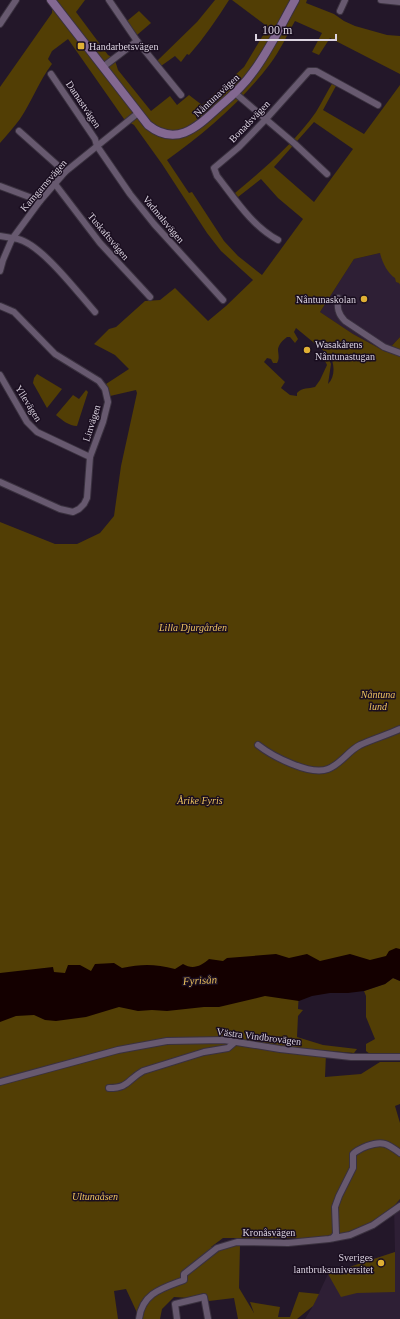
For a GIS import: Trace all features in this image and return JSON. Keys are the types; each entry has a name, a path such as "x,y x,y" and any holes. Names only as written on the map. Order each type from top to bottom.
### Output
{"street":[{"path":"0,24 16,0"},
{"name":"Nåntunavägen","path":"51,0 148,125 161,133 169,135 183,134 192,130 235,93 259,64 295,0"},
{"path":"109,0 137,41 181,96"},
{"path":"340,11 345,0"},
{"path":"381,0 400,2"},
{"path":"103,67 137,41"},
{"name":"Bonadsvägen","path":"278,240 267,233 253,220 234,198 214,168 266,119 305,74 311,70 323,74 378,105"},
{"name":"Damastvägen","path":"52,74 95,139 97,146"},
{"path":"235,93 327,174"},
{"name":"Kamgarnsvägen","path":"0,271 2,260 12,239 40,200 65,172 138,113"},
{"path":"19,132 65,172"},
{"name":"Vadmalsvägen","path":"97,146 130,194 154,224 224,300"},
{"name":"Tuskaftsvägen","path":"54,184 100,243 150,297"},
{"path":"0,186 40,200"},
{"path":"0,236 19,240 29,245 51,262 95,312"},
{"path":"338,298 337,309 340,316 345,321 384,347 400,354"},
{"name":"Linvägen","path":"0,306 14,312 55,354 94,378 105,389 108,402 106,412 90,457 87,498 80,508 73,512 60,509 0,482"},
{"name":"Yllevägen","path":"0,375 27,422 37,432 90,457"},
{"path":"258,745 268,753 291,764 315,770 327,770 335,766 360,745 400,729"},
{"name":"Västra Vindbrovägen","path":"0,1082 118,1050 160,1042 224,1040 280,1049 351,1057 400,1057"},
{"path":"109,1088 124,1086 135,1075 143,1071 204,1052 228,1048 235,1042"},
{"path":"333,1238 336,1234 335,1207 353,1168 353,1154 357,1150 376,1142 389,1145 400,1153"},
{"name":"Kronåsvägen","path":"139,1319 142,1305 152,1294 187,1279 184,1274 217,1248 237,1242 288,1243 350,1235 373,1226 400,1206"},
{"path":"177,1319 175,1304 204,1297 208,1319"}],"shaded area":[{"name":"Nåntunaskolan","path":"380,253 396,276 400,285 400,337 386,352 353,334 320,312 354,259"},
{"name":"Sveriges lantbruksuniversitet","path":"400,1199 400,1319 305,1319 313,1306 328,1274 395,1252 394,1206"}],"green space":[{"name":"Årike Fyris","path":"53,0 85,0 76,12 108,55 114,59 118,70 151,111 170,96 177,105 189,95 202,105 244,67 268,27 232,0 307,0 306,3 334,14 355,26 387,35 400,36 400,74 330,38 319,55 312,52 322,33 295,21 274,59 259,78 235,104 209,128 167,160 189,193 192,192 224,241 238,256 262,275 303,219 278,198 261,179 238,197 235,193 289,145 316,112 333,82 337,84 323,110 364,134 400,85 400,285 388,271 380,253 354,259 320,312 353,334 386,352 400,337 400,965 300,974 298,1009 303,1010 298,1016 297,1037 323,1045 357,1049 354,1053 296,1048 326,1054 325,1077 361,1074 380,1062 400,1062 400,1104 395,1106 400,1123 400,1199 394,1206 372,1224 338,1236 313,1238 223,1238 211,1247 240,1245 239,1288 254,1313 250,1302 280,1307 278,1317 290,1317 299,1292 319,1294 313,1306 297,1319 238,1319 234,1298 209,1301 204,1293 189,1298 174,1297 162,1309 160,1319 140,1319 126,1289 114,1291 118,1319 0,1319 0,522 55,544 77,544 100,533 114,516 121,466 137,393 136,390 110,396 106,384 129,369 115,355 94,344 109,329 116,327 145,301 160,300 175,288 208,321 253,280 221,251 207,233 162,164 134,125 124,119 68,39 52,51 48,59 52,64 43,77 20,119 0,143 0,87 52,13","holes":["314,122 353,149 314,202 274,167","296,328 330,356 334,371 328,384 331,364 327,355 320,352 318,353 327,365 320,380 315,387 301,390 297,393 297,396 290,395 281,388 285,382 264,362 267,358 271,359 273,363 277,363 279,358 278,349 281,342 287,337 290,337 295,343 298,339 294,332"]},
{"path":"215,0 229,0 195,49 189,55 187,54 181,62 175,56 161,66 157,61 197,22"},
{"path":"139,11 151,23 137,35 127,21"},
{"path":"37,374 62,389 47,408 33,383"},
{"path":"86,390 88,392 77,426 68,424 56,415 73,395 79,399"},
{"path":"393,978 400,981 400,1055 370,1054 366,1051 366,1044 375,1039 366,1017 366,996 364,991 385,984"},
{"path":"395,1252 395,1292 357,1293 341,1297 328,1274"}],"water":[{"name":"Fyrisån","path":"396,948 400,949 400,981 393,978 385,984 364,991 330,993 312,996 299,1001 265,996 219,1007 167,1011 138,1011 119,1007 86,1017 56,1021 45,1020 34,1015 16,1016 0,1022 0,973 53,967 54,972 65,973 68,965 80,965 91,971 95,964 114,963 122,968 148,965 175,969 183,964 194,967 203,964 209,959 223,961 227,958 276,954 289,958 307,954 320,961 350,954 370,960 386,956 389,951"}],"place":[{"name":"Handarbetsvägen","path":"81,46"},
{"name":"Nåntunaskolan","path":"364,299"},
{"name":"Wasakårens Nåntunastugan","path":"307,350"},
{"name":"Sveriges lantbruksuniversitet","path":"381,1263"}],"park label":[{"name":"Lilla Djurgården","path":"193,627"},
{"name":"Nåntuna lund","path":"378,700"},
{"name":"Ultunaåsen","path":"95,1196"}]}
